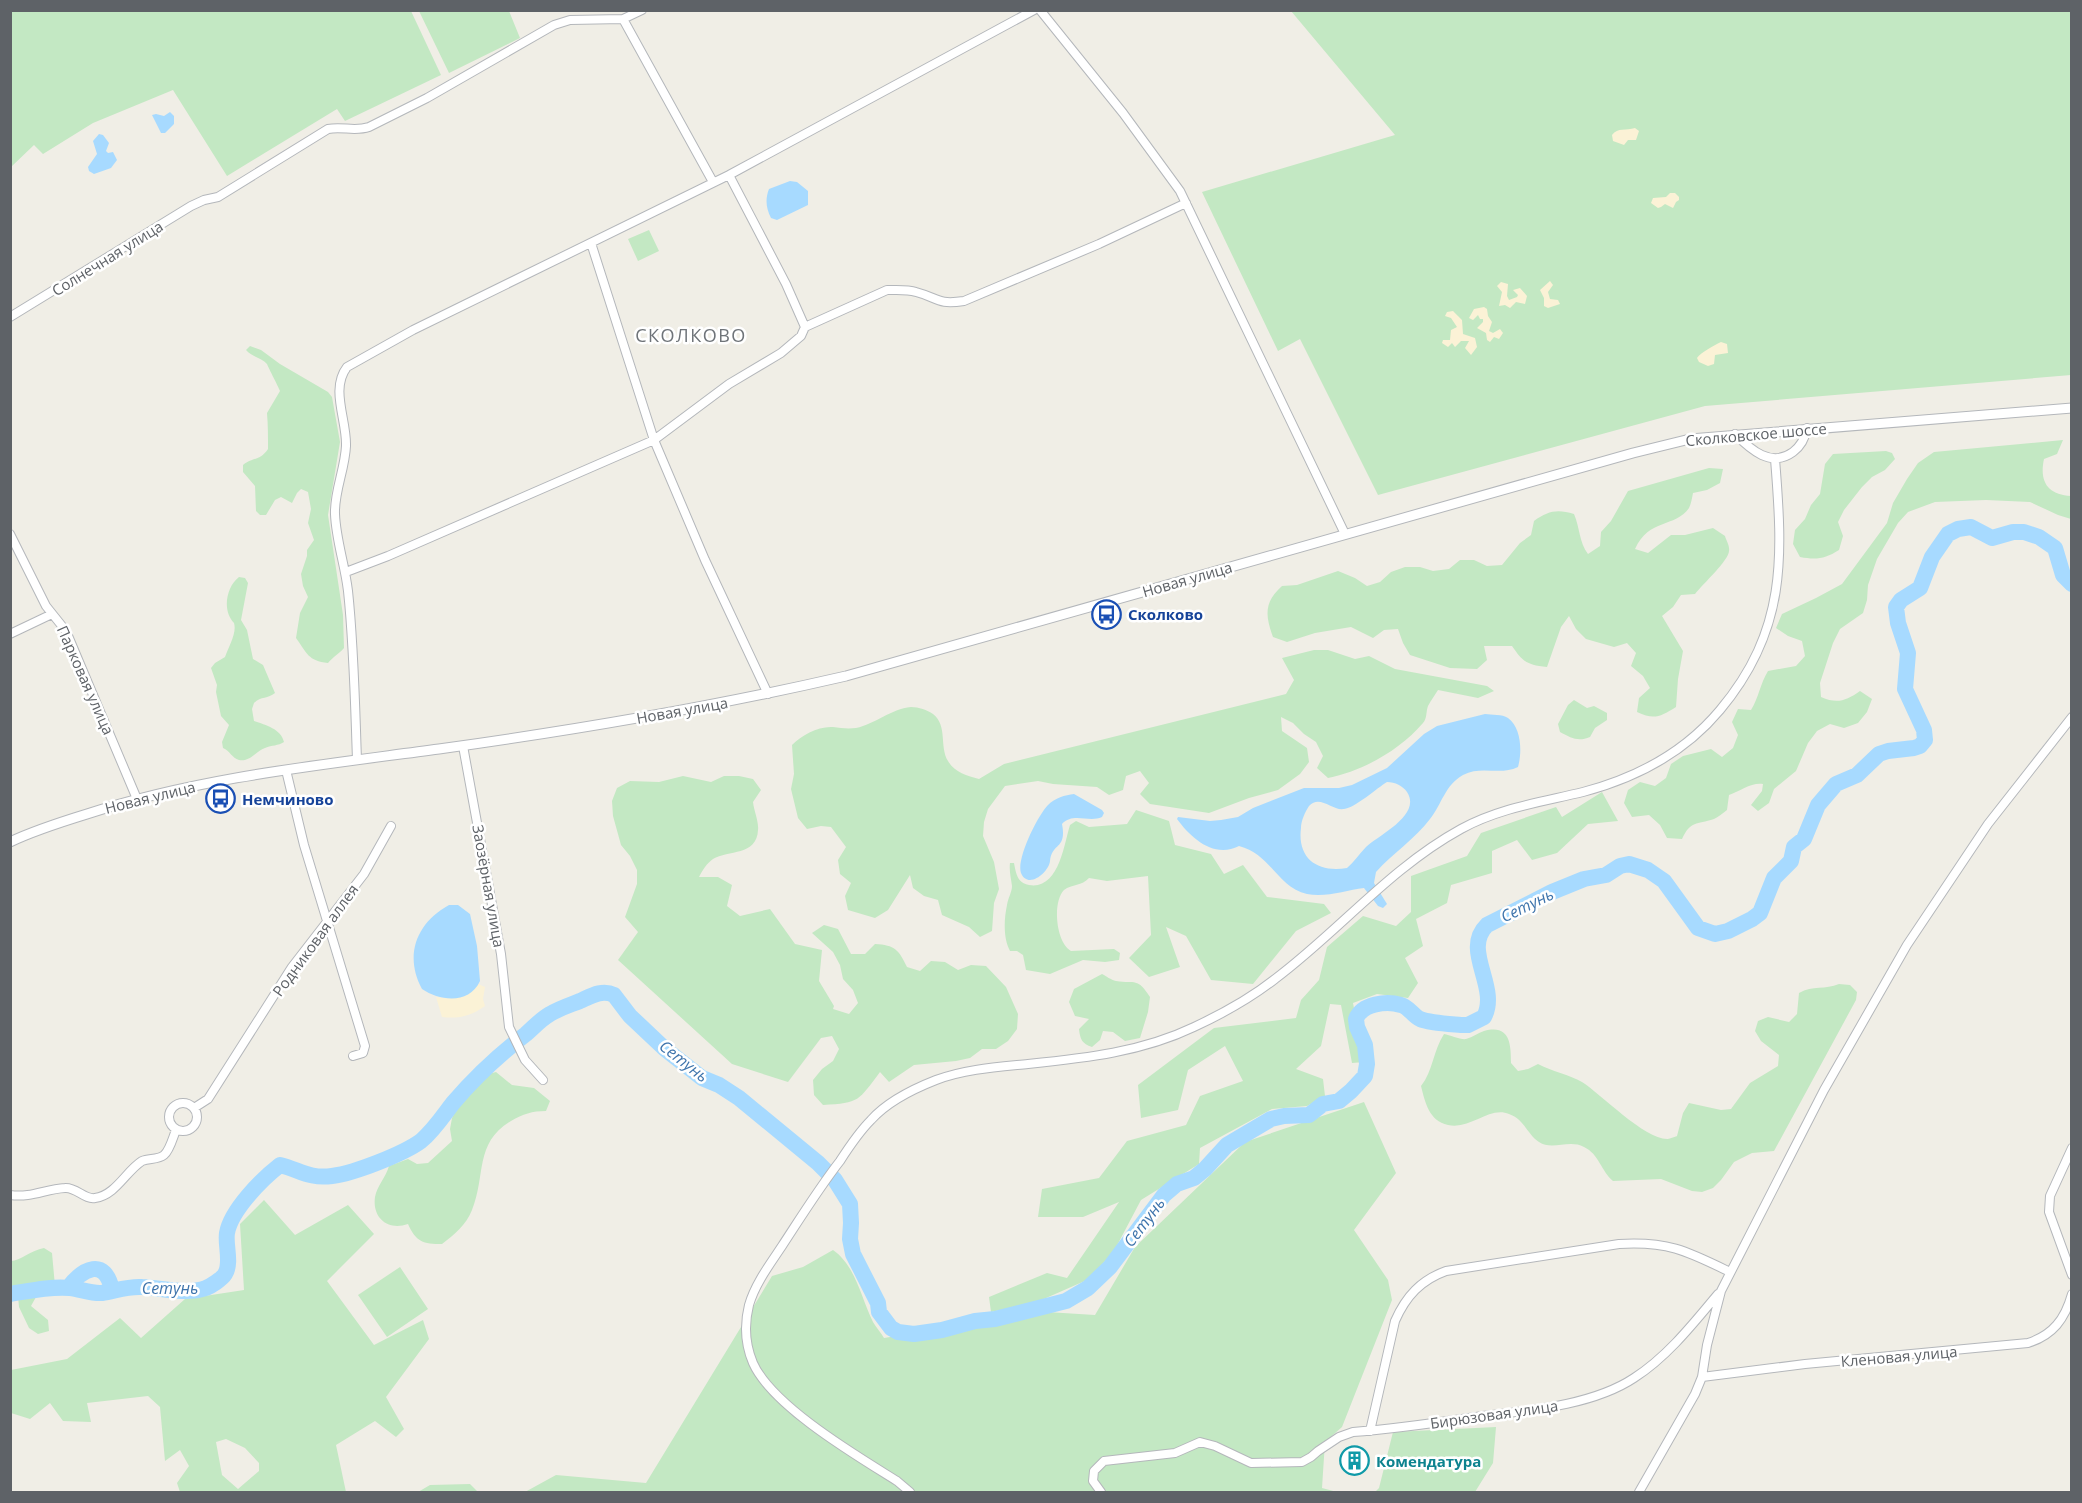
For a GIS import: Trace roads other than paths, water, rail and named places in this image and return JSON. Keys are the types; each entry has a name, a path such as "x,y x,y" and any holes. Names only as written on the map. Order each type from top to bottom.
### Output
{"street":[{"path":"642,10 623,19 713,182"},
{"path":"357,760 350,607 335,516 346,445 345,425 338,389 343,372 356,361 413,330 729,175 1034,10"},
{"path":"1040,10 1123,113 1159,161 1186,203 1345,534"},
{"name":"Солнечная улица","path":"10,317 204,200 218,197 328,129 340,126 350,130 360,130 369,127 427,98 554,25 570,20 623,19"},
{"path":"729,175 776,264 805,327"},
{"path":"346,572 388,556 654,440 729,384 781,354 801,336 805,327 886,290 899,289 918,292 943,303 964,301 1099,244 1186,203"},
{"path":"591,243 654,440 705,560 768,694"},
{"name":"Сколковское шоссе","path":"1345,534 1690,439 2072,408"},
{"path":"1735,434 1750,449 1760,455 1775,459 1787,456 1799,447 1807,428"},
{"path":"910,1492 791,1408 768,1387 755,1368 745,1344 746,1318 750,1300 764,1275 812,1199 872,1118 905,1095 938,1080 987,1068 1097,1057 1162,1041 1193,1028 1228,1010 1272,982 1385,883 1431,848 1464,827 1498,813 1587,791 1630,776 1653,765 1695,736 1719,712 1742,682 1760,650 1771,618 1781,553 1775,459"},
{"name":"Парковая улица","path":"10,534 46,606 66,631 137,799"},
{"name":"Новая улица","path":"10,842 56,824 137,799 234,778 590,727 768,694 867,670 1345,534"},
{"path":"10,634 52,614"},
{"path":"1639,1492 1695,1394 1702,1377 1707,1345 1721,1291 1824,1090 1907,945 1988,824 2072,717"},
{"name":"Заозёрная улица","path":"463,746 501,954 509,1026 525,1060 543,1080"},
{"path":"286,770 304,845 365,1046 363,1053 353,1056"},
{"name":"Родниковая аллея","path":"10,1195 25,1197 65,1188 73,1189 95,1199 117,1186 145,1160 163,1156 176,1130 187,1131 192,1128 197,1118 194,1108 208,1099 292,967 364,874 391,826"},
{"path":"176,1130 169,1121 173,1105 184,1102 194,1108"},
{"path":"2072,1148 2050,1196 2049,1212 2072,1275"},
{"path":"1370,1431 1395,1321 1401,1307 1411,1294 1431,1276 1446,1271 1619,1244 1646,1242 1694,1254 1730,1272"},
{"name":"Бирюзовая улица","path":"1101,1492 1093,1481 1094,1471 1104,1461 1176,1453 1200,1442 1215,1446 1251,1463 1302,1462 1339,1437 1353,1432 1550,1407 1607,1392 1634,1378 1655,1361 1687,1331 1721,1291"},
{"name":"Кленовая улица","path":"1702,1377 1805,1364 2028,1343 2043,1338 2054,1329 2067,1308 2072,1294"}],"water":[{"path":"170,112 174,116 174,124 165,133 161,133 152,115 164,116"},
{"path":"99,134 103,135 109,143 106,151 113,152 117,160 111,168 94,174 89,171 88,167 97,154 93,141"},
{"path":"790,181 797,182 808,191 808,205 777,220 771,218 767,204 769,189"},
{"path":"1485,714 1508,718 1513,722 1518,734 1520,755 1518,767 1504,771 1470,772 1452,784 1424,826 1376,872 1374,883 1387,904 1383,908 1378,906 1364,888 1321,895 1297,891 1250,850 1239,846 1221,850 1212,848 1196,839 1177,819 1178,817 1210,821 1238,817 1253,808 1304,788 1339,788 1352,785 1387,768 1424,734 1437,726","holes":["1387,782 1403,788 1410,800 1409,809 1397,824 1366,847 1347,868 1319,866 1306,856 1302,848 1302,822 1309,806 1322,802 1340,809 1349,808"]},
{"path":"1074,794 1102,810 1104,813 1102,817 1066,820 1062,824 1063,838 1053,851 1046,870 1033,880 1024,878 1020,866 1022,858 1039,818 1054,800"},
{"path":"449,905 458,905 470,914 477,946 480,981 469,994 454,998 437,996 422,989 414,964 416,941 421,931 428,921"}],"waterway":[{"name":"Сетунь","path":"10,1294 55,1288 98,1293 137,1287 182,1291 208,1287 221,1278 227,1270 227,1233 234,1215 256,1187 280,1165 324,1177 366,1167 403,1152 426,1137 479,1075 544,1018 592,995 610,993 630,1016 665,1049 702,1078 719,1085 739,1098 818,1163 835,1180 850,1204 850,1239 853,1254 878,1303 879,1312 891,1328 898,1332 914,1334 942,1330 1066,1301 1088,1288 1110,1267 1164,1195 1177,1184 1194,1178 1227,1145 1271,1119 1309,1115 1323,1104 1339,1101 1351,1091 1365,1076 1367,1064 1365,1045 1356,1019 1369,1006 1382,1003 1404,1006 1418,1018 1440,1023 1468,1025 1484,1017 1488,1005 1488,993 1478,946 1480,935 1487,925 1552,892 1584,879 1606,875 1620,866 1629,864 1648,870 1664,881 1698,928 1715,934 1728,931 1760,913 1774,878 1791,861 1794,847 1804,839 1818,805 1836,784 1857,775 1879,754 1914,748 1920,746 1925,740 1924,730 1905,689 1908,653 1898,623 1896,607 1901,600 1920,588 1932,557 1948,534 1958,529 1971,527 1992,538 2013,532 2024,532 2039,537 2055,548 2063,575 2072,584"},
{"path":"68,1288 80,1275 93,1269 104,1273 112,1290"}],"place":[{"name":"Сколково","path":"1107,614"},
{"name":"Немчиново","path":"221,799"},
{"name":"Комендатура","path":"1355,1461"}],"district":[{"name":"СКОЛКОВО","path":"691,335"}]}
